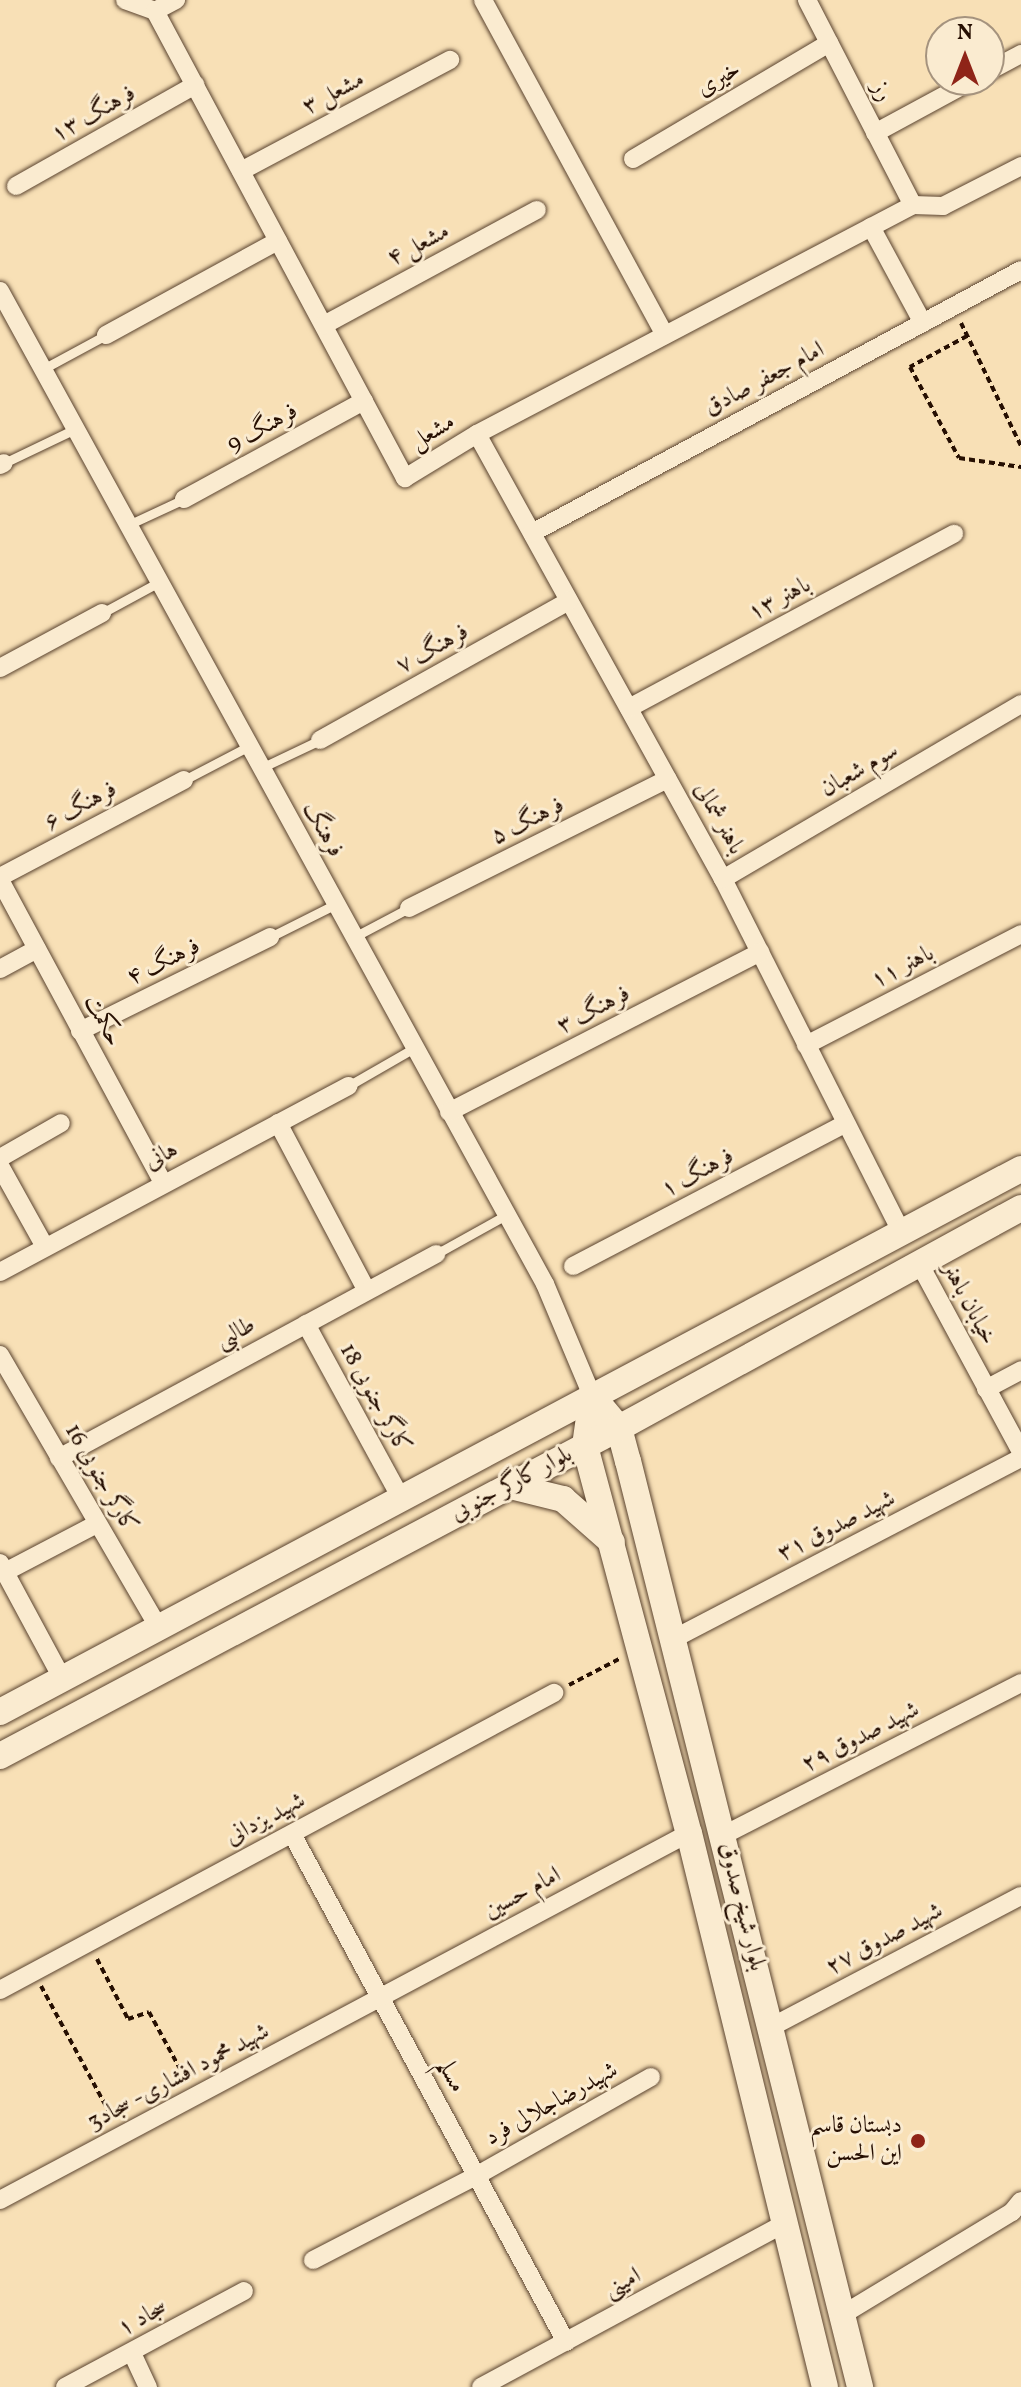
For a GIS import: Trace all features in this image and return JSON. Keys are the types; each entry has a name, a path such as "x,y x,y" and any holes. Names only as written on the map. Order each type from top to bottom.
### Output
{"main road":[{"name":"بلوار کارگر جنوبی","path":"0,1712 592,1396 903,1235 1021,1169"},
{"path":"952,1207 947,1226 951,1235 962,1240"},
{"name":"بلوار کارگر جنوبی","path":"0,1756 619,1428 1021,1208"},
{"path":"903,1235 919,1263"},
{"path":"592,1396 619,1428"},
{"path":"585,1446 592,1396"},
{"name":"بلوار شیخ صدوق","path":"619,1428 675,1638 860,2387"},
{"name":"بلوار شیخ صدوق","path":"585,1446 689,1833 825,2387"},
{"path":"510,1486 563,1499 612,1543"}],"street":[{"path":"125,0 155,11 176,0"},
{"path":"483,0 665,335"},
{"name":"رز","path":"807,0 913,205"},
{"name":"مشعل","path":"155,11 405,478 477,434 913,205"},
{"name":"خیری","path":"633,159 829,43"},
{"name":"مشعل ۳","path":"241,171 450,60"},
{"name":"فرهنگ ۱۳","path":"16,186 195,85"},
{"path":"875,133 943,96"},
{"path":"913,205 943,206 1021,166"},
{"name":"مشعل ۴","path":"324,325 537,210"},
{"path":"871,227 923,323"},
{"path":"106,335 278,241"},
{"name":"امام جعفر صادق","path":"532,533 1021,270"},
{"name":"فرهنگ","path":"0,291 545,1284 592,1396"},
{"name":"فرهنگ 9","path":"184,499 364,401"},
{"name":"باهنر شمالی","path":"477,434 723,879 903,1235"},
{"name":"باهنر ۱۳","path":"629,708 954,534"},
{"name":"فرهنگ ۷","path":"320,740 569,601"},
{"path":"0,668 102,613"},
{"name":"سوم شعبان","path":"723,879 1021,704"},
{"name":"فرهنگ ۵","path":"409,908 668,779"},
{"name":"فرهنگ ۶","path":"0,878 184,780"},
{"name":"حکمت","path":"0,878 164,1184"},
{"name":"باهنر ۱۱","path":"806,1045 1021,934"},
{"name":"فرهنگ ۴","path":"80,1031 270,937"},
{"path":"0,969 37,949"},
{"name":"فرهنگ ۳","path":"449,1112 760,952"},
{"name":"هانی","path":"0,1272 348,1086"},
{"path":"0,1158 61,1123"},
{"path":"278,1123 367,1291"},
{"name":"فرهنگ ۱","path":"573,1266 846,1123"},
{"path":"0,1166 45,1247"},
{"name":"طالبی","path":"59,1458 436,1254"},
{"name":"خیابان باهنر","path":"919,1263 1021,1452"},
{"name":"کارگر جنوبی 18","path":"306,1324 401,1498"},
{"name":"کارگر جنوبی 16","path":"0,1355 158,1627"},
{"path":"986,1389 1021,1370"},
{"name":"شهید صدوق ۳۱","path":"675,1638 1021,1458"},
{"path":"62,1678 2,1567 97,1524"},
{"name":"شهید صدوق ۲۹","path":"724,1835 1021,1683"},
{"name":"شهید یزدانی","path":"0,1990 554,1693"},
{"name":"امام حسین","path":"380,1998 689,1833"},
{"name":"مسلم","path":"292,1834 566,2342"},
{"name":"شهید صدوق ۲۷","path":"771,2027 1021,1896"},
{"name":"شهید محمود افشاری- سجاد3","path":"1,2198 380,1998"},
{"name":"شهیدرضاجلالی فرد","path":"313,2260 476,2176 651,2077"},
{"path":"842,2315 1018,2213"},
{"name":"امینی","path":"481,2387 786,2223"},
{"name":"سجاد ۱","path":"65,2387 244,2291"},
{"path":"132,2353 148,2387"},
{"path":"514,2369 523,2387"}],"lane":[{"path":"43,369 106,335"},
{"path":"2,464 75,429"},
{"path":"128,525 184,499"},
{"path":"102,613 159,582"},
{"path":"261,768 320,740"},
{"path":"184,780 249,746"},
{"path":"270,937 336,904"},
{"path":"354,937 409,908"},
{"path":"348,1086 414,1048"},
{"path":"436,1254 506,1215"}],"path":[{"path":"953,307 1021,446"},
{"path":"967,336 910,367 959,458 1021,467"},
{"path":"554,1693 641,1648"},
{"path":"88,1943 128,2019 149,2012 195,2096"},
{"path":"34,1972 121,2135"}],"place":[{"name":"دبستان قاسم این الحسن","path":"918,2141"}]}
